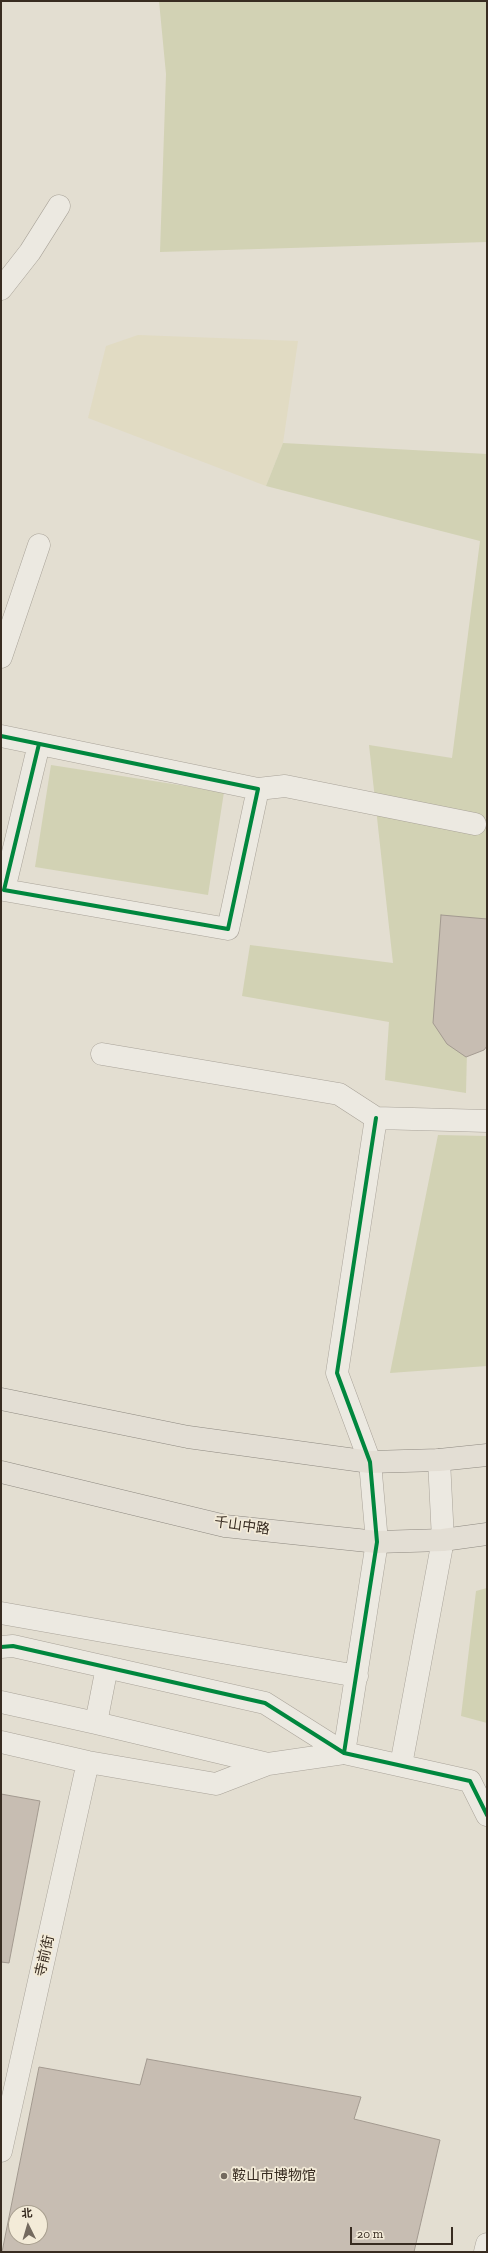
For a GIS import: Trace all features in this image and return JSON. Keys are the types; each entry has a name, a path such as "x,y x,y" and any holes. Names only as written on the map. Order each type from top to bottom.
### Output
{"main road":[{"path":"1,1399 188,1437 370,1462 439,1460 487,1455"},
{"name":"千山中路","path":"1,1472 225,1526 376,1542 443,1540 487,1534"}],"street":[{"path":"1,289 30,252 59,206"},
{"path":"1,658 39,545"},
{"path":"1,736 258,789 285,786 475,824"},
{"path":"39,744 4,890 228,929 258,789"},
{"path":"102,1054 339,1094 376,1118 487,1121"},
{"path":"344,1753 357,1676 376,1542 370,1462 337,1373 376,1118"},
{"path":"401,1765 443,1540 439,1460"},
{"path":"1,1612 357,1676"},
{"path":"1,1647 13,1646 265,1703 344,1753"},
{"path":"96,1723 107,1667"},
{"path":"1,1702 268,1764"},
{"path":"1,1742 88,1762 216,1784 268,1764 344,1753 470,1781 487,1815"},
{"name":"寺前街","path":"1,2151 88,1762"},
{"path":"485,2252 487,2244"}],"shaded area":[{"path":"138,335 298,341 283,443 266,486 88,418 106,346"}],"green space":[{"path":"159,1 487,1 487,242 160,252 166,74"},
{"path":"283,443 487,454 487,922 470,923 466,1093 385,1080 389,1022 242,996 250,945 393,963 369,745 452,758 480,541 266,486"},
{"path":"51,765 224,792 208,895 35,867"},
{"path":"438,1135 487,1136 487,1366 390,1373"},
{"path":"487,1588 487,1723 461,1716 476,1591"}],"building":[{"path":"441,915 487,919 487,1046 484,1050 466,1057 447,1044 433,1023"},
{"path":"1,1794 40,1801 9,1963 1,1962"},
{"name":"鞍山市博物馆","path":"147,2059 361,2097 354,2119 440,2140 414,2252 2,2252 8,2222 8,2245 48,2245 48,2205 11,2205 39,2067 140,2085"}],"cycle path":[{"path":"1,736 258,789 228,929 4,890 39,744"},
{"path":"344,1753 377,1542 370,1462 337,1373 376,1118"},
{"path":"1,1647 13,1646 265,1703 344,1753 470,1781 487,1815"}],"place":[{"name":"鞍山市博物馆","path":"224,2176"}]}
